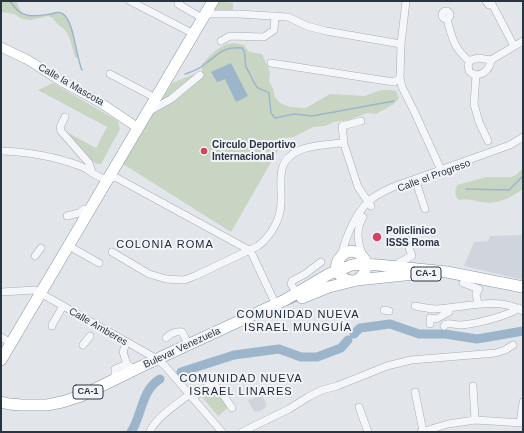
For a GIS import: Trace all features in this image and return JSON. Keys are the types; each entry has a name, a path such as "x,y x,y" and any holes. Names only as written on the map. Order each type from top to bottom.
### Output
{"highway":[{"path":"136,126 148,112 201,15 206,1"},
{"path":"3,342 69,246 106,177 136,126 150,95 188,31 213,1"},
{"path":"1,360 84,208 106,177"},
{"name":"CA-1","path":"341,256 345,253 352,252 359,254 364,260"},
{"path":"341,256 337,263 337,270 344,278 354,280 364,273 364,260"},
{"name":"Bulevar Venezuela","path":"1,409 38,409 71,403 87,398 189,344 298,294 337,270 364,260 395,267 447,272 523,287"},
{"name":"Bulevar Venezuela","path":"1,401 34,406 62,402 81,396 115,379 130,367 159,361 315,292 354,280 409,274 439,275 466,278 523,290"}],"main road":[{"name":"Calle la Mascota","path":"1,47 28,60 61,81 102,103 136,126"}],"street":[{"path":"130,1 188,31"},
{"path":"180,1 178,4 201,15 288,17 307,26 326,31 401,44"},
{"path":"406,1 401,44 400,78 402,86 441,171"},
{"path":"491,2 514,46"},
{"path":"221,41 230,36 264,37 274,30 275,16"},
{"path":"447,19 453,42 459,51 469,61"},
{"path":"469,61 469,71 476,75 481,74 488,69 491,60 523,41"},
{"path":"469,61 479,58 491,60"},
{"path":"271,64 394,82 400,78"},
{"path":"110,74 150,95"},
{"path":"148,112 171,99 200,75"},
{"path":"476,75 474,104 488,141"},
{"path":"65,117 60,127 61,131 89,163 92,172"},
{"path":"361,121 342,126 344,144 358,187 370,204"},
{"name":"Calle el Progreso","path":"364,260 358,238 358,227 370,204 386,194 510,145 523,137"},
{"name":"Calle el Progreso","path":"341,256 349,232 357,217 383,191 508,148 523,141"},
{"path":"112,252 149,274 158,277 184,280 195,276 258,246 266,240 278,220 281,203 281,170 285,162 292,154 299,150 312,147 340,143 344,144"},
{"path":"1,151 51,156 81,166 106,177 117,178 248,250 252,254 276,304"},
{"path":"416,182 425,209"},
{"path":"67,216 79,213 84,208"},
{"path":"395,267 400,262 412,256 405,237"},
{"path":"69,246 99,263"},
{"path":"35,256 41,248"},
{"path":"298,294 291,283 292,281 305,274 321,262"},
{"path":"305,274 310,286"},
{"path":"463,283 479,289 476,294 478,304"},
{"path":"1,292 37,292"},
{"name":"Calle Amberes","path":"37,292 159,361 222,432"},
{"path":"415,306 449,310 478,304 494,303 511,305 521,309"},
{"path":"52,326 62,306"},
{"path":"444,326 446,324 456,323 459,325 468,324 521,309"},
{"path":"449,310 456,323"},
{"path":"430,324 430,318 436,319 449,310"},
{"path":"166,338 178,331 182,332 189,344"},
{"path":"83,345 90,336"},
{"path":"126,343 123,352 130,367"},
{"path":"242,432 289,409 322,390 337,386 387,366 411,360 496,353 513,345"},
{"path":"150,432 152,427 160,418 210,381 222,393 232,408"},
{"path":"473,386 475,420"},
{"path":"414,392 422,431 448,424 475,420 521,423 523,402"},
{"path":"359,407 368,432"}],"shaded area":[{"path":"523,235 523,280 464,266 474,242 488,241 490,236"},
{"path":"262,395 267,406 258,412 254,412 248,400"}],"green space":[{"path":"1,1 17,1 23,15 40,15 57,12 63,14 70,23 79,58 75,57 70,39 66,32 53,18 48,16 31,20 22,19 14,14 1,12"},
{"path":"215,1 233,3 233,10 214,10 212,8"},
{"name":"Circulo Deportivo Internacional","path":"233,43 244,45 249,52 262,54 270,72 269,81 275,97 280,103 290,107 306,108 330,94 365,96 381,90 391,90 396,91 399,98 394,104 376,114 367,113 349,120 334,122 325,126 313,127 294,137 285,138 231,232 123,164 172,83 202,71 202,64 212,53 223,46"},
{"path":"53,83 118,121 120,129 101,164 93,162 63,130 96,148 107,127 38,90"},
{"path":"523,168 523,189 504,200 487,203 468,199 459,200 456,196 455,191 457,185 486,177 511,177 516,175"},
{"path":"211,387 229,407 218,416 201,396"}],"water":[{"path":"231,63 248,96 236,102 225,79 217,82 211,72"}],"waterway":[{"path":"10,1 14,7 23,14 38,16 58,12 62,13 70,24 82,70"},
{"path":"185,74 200,67 218,54 230,48 242,48 244,50 246,67 256,86 269,93 271,113 275,118 294,114 312,116 394,101"},
{"path":"466,189 509,190 523,176"},
{"name":"Bulevar Venezuela","path":"287,305 298,300"},
{"path":"354,334 360,328 390,324 419,334 445,334 477,339 523,331"},
{"path":"181,372 234,355 279,349 301,357 317,357 341,348 348,340"},
{"path":"131,432 135,426 145,396 160,379"}],"place":[{"name":"Circulo Deportivo Internacional","path":"204,151"},
{"name":"Policlinico ISSS Roma","path":"377,237"}],"district":[{"name":"COLONIA ROMA","path":"165,245"},
{"name":"COMUNIDAD NUEVA ISRAEL MUNGUÍA","path":"298,321"},
{"name":"COMUNIDAD NUEVA ISRAEL LINARES","path":"241,385"}]}
